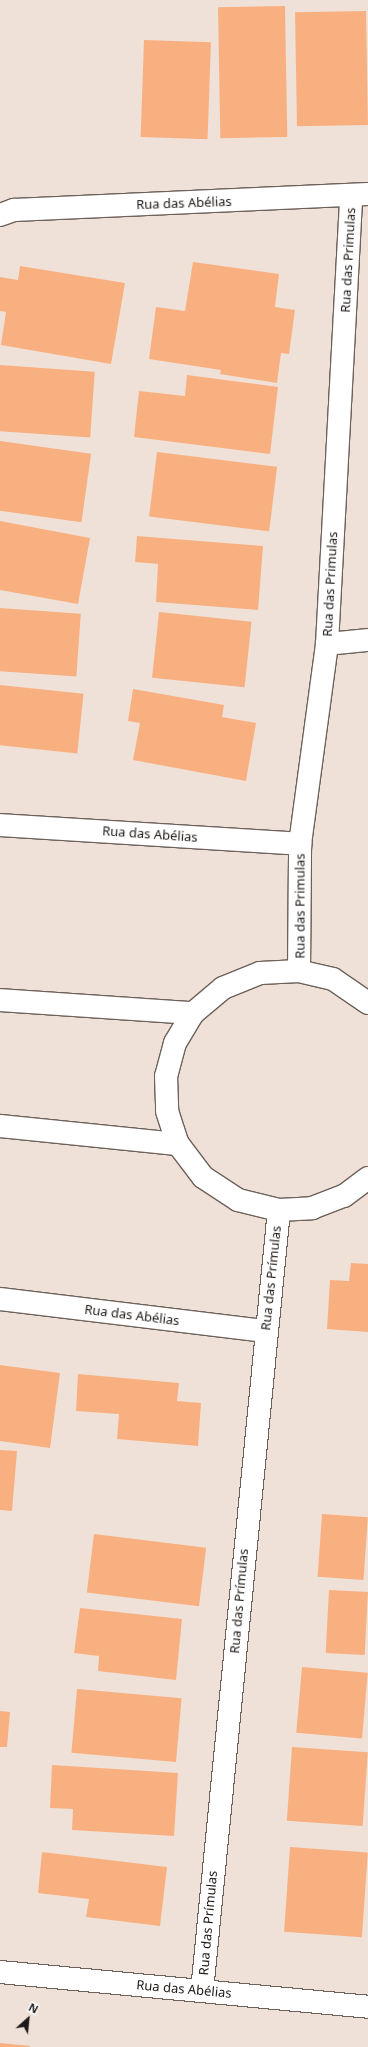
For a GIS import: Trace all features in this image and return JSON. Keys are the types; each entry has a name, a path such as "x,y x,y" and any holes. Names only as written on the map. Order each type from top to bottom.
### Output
{"street":[{"name":"Rua das Abélias","path":"0,215 14,210 360,195"},
{"name":"Rua das Primulas","path":"299,971 300,844 327,644 360,195"},
{"path":"327,644 368,640"},
{"name":"Rua das Abélias","path":"0,825 300,844"},
{"path":"368,1003 333,979 299,971 260,973 223,988 193,1013 175,1043 166,1076 167,1111 178,1144 203,1177 238,1200 279,1210 312,1208 344,1196 368,1178"},
{"path":"0,1000 193,1013"},
{"path":"0,1126 178,1144"},
{"name":"Rua das Prímulas","path":"202,1991 265,1331 279,1210"},
{"name":"Rua das Abélias","path":"0,1300 265,1331"},
{"name":"Rua das Abélias","path":"0,1972 368,2007"}],"building":[{"path":"285,6 287,137 220,138 218,7"},
{"path":"366,11 368,125 297,126 295,12"},
{"path":"144,40 211,42 208,139 141,137"},
{"path":"193,262 279,274 275,307 295,310 289,354 281,353 277,383 220,374 221,370 149,359 156,307 185,311"},
{"path":"20,266 125,283 111,364 1,345 6,312 0,311 0,277 18,280"},
{"path":"0,365 95,372 90,437 0,431"},
{"path":"187,375 278,387 270,454 134,437 139,391 185,396"},
{"path":"0,441 91,454 82,522 0,511"},
{"path":"157,452 277,467 269,531 149,517"},
{"path":"0,521 90,538 78,604 0,590"},
{"path":"137,536 263,546 258,610 156,602 158,564 135,562"},
{"path":"0,608 81,614 76,676 0,671"},
{"path":"159,612 251,622 245,687 152,678"},
{"path":"0,685 84,694 77,753 0,745"},
{"path":"133,689 224,705 222,717 256,723 246,781 133,760 140,723 128,721"},
{"path":"351,1263 368,1264 368,1332 327,1329 330,1280 349,1281"},
{"path":"0,1365 60,1373 50,1448 0,1441"},
{"path":"78,1374 179,1383 177,1401 201,1403 198,1446 117,1439 119,1414 76,1411"},
{"path":"0,1450 17,1451 12,1511 0,1510"},
{"path":"322,1514 368,1517 363,1580 318,1577"},
{"path":"94,1534 206,1548 199,1606 87,1593"},
{"path":"329,1590 368,1592 365,1655 326,1653"},
{"path":"80,1608 182,1619 176,1680 98,1671 99,1656 74,1653"},
{"path":"302,1667 368,1673 362,1739 296,1733"},
{"path":"77,1689 182,1698 176,1762 71,1753"},
{"path":"0,1711 10,1712 7,1747 0,1747"},
{"path":"292,1747 368,1752 363,1826 287,1821"},
{"path":"52,1765 178,1773 174,1836 72,1830 73,1809 50,1808"},
{"path":"290,1847 368,1852 362,1937 284,1932"},
{"path":"42,1852 167,1867 160,1926 86,1917 89,1899 38,1893"},
{"path":"0,2043 30,2046 30,2047 0,2047"}]}
